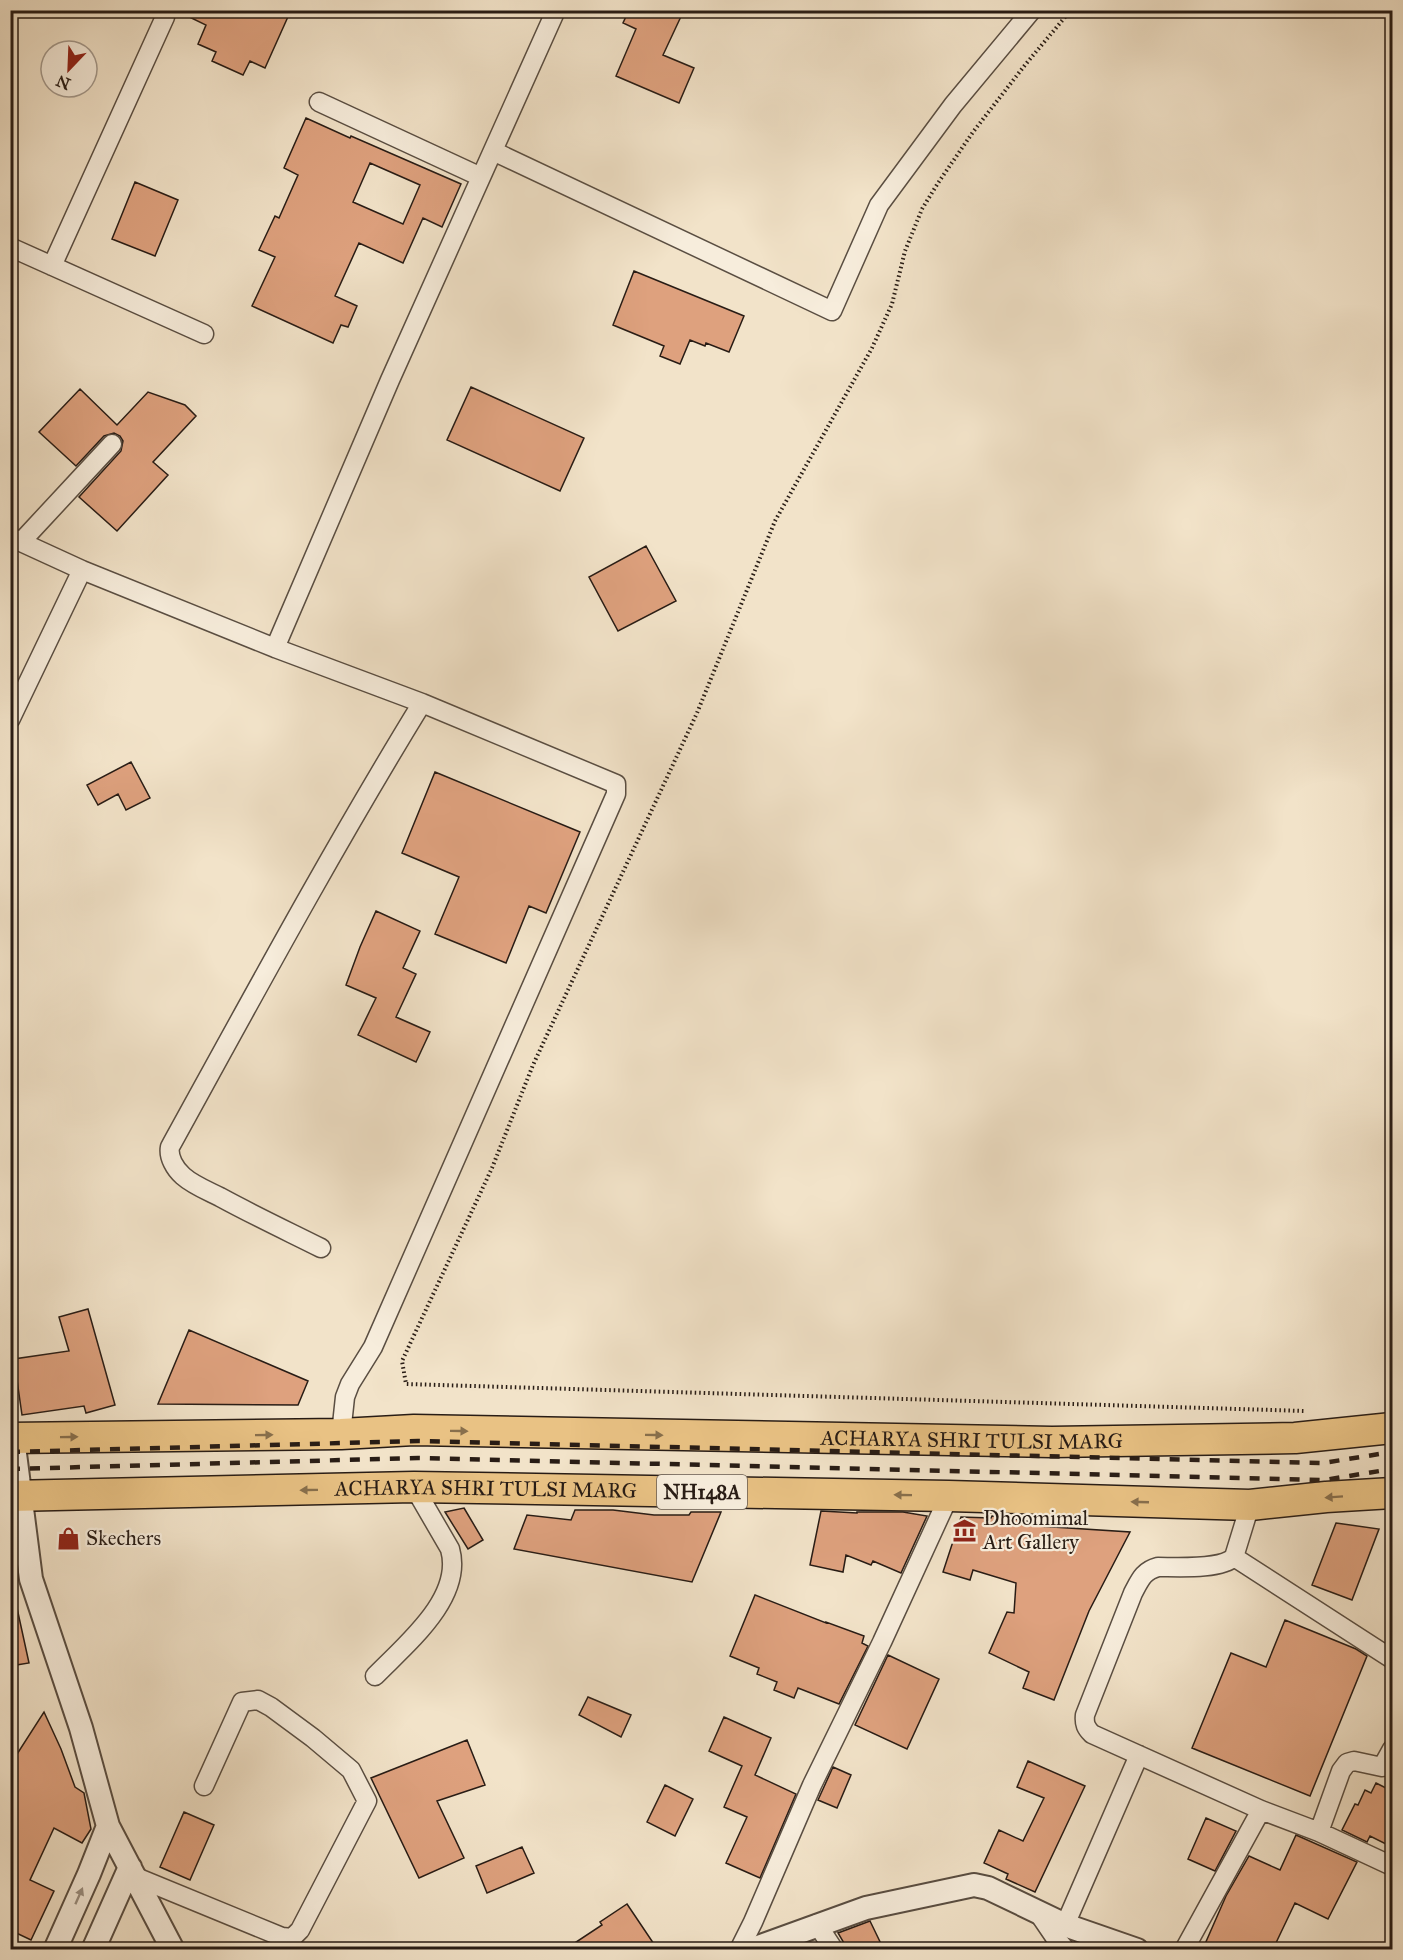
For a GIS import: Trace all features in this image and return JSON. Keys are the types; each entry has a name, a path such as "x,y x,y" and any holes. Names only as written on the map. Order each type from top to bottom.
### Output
{"highway":[{"name":"ACHARYA SHRI TULSI MARG","path":"12,1438 414,1431 1052,1442 1295,1438 1392,1428"},
{"name":"ACHARYA SHRI TULSI MARG","path":"15,1496 414,1487 949,1496 1250,1505 1392,1493"}],"street":[{"path":"274,648 390,380 556,10"},
{"path":"493,151 832,311 879,205 953,105 1032,10"},
{"path":"51,266 165,17"},
{"path":"319,102 481,177"},
{"path":"10,247 204,334"},
{"path":"112,444 16,540 82,570 274,648 422,703 614,782 617,791 374,1347 350,1384 343,1405 341,1434"},
{"path":"10,720 82,570"},
{"path":"321,1248 195,1184 175,1166 169,1152 317,881 372,784 422,703"},
{"path":"12,1438 15,1496 30,1579 81,1728 108,1826 173,1950"},
{"path":"375,1676 421,1628 445,1596 450,1583 453,1558 450,1549 414,1487"},
{"path":"739,1950 812,1785 882,1642 949,1496"},
{"path":"1250,1505 1234,1557 1226,1563 1158,1567 1142,1575 1084,1722 1092,1734 1392,1866"},
{"path":"1234,1557 1392,1659"},
{"path":"133,1872 282,1937 292,1938 300,1930 367,1801 351,1770 314,1738 258,1700 242,1702 204,1786"},
{"path":"1318,1832 1341,1771 1347,1763 1354,1761 1382,1767 1392,1749"},
{"path":"1065,1925 1139,1755"},
{"path":"1185,1950 1261,1810"},
{"path":"55,1950 108,1826"},
{"path":"93,1950 133,1872"},
{"path":"750,1950 866,1908 974,1885 988,1888 1065,1925 1137,1950"},
{"path":"1039,1914 1066,1950"},
{"path":"818,1924 834,1950"}],"path":[{"path":"1071,10 1025,64 973,132 922,209 905,251 892,304 872,348 775,520 697,712 533,1065 492,1168 402,1361 406,1384 1311,1411"}],"building":[{"path":"175,10 291,10 265,68 250,61 243,75 212,61 216,52 198,44 206,25"},
{"path":"629,10 684,10 663,55 694,68 679,103 616,76 636,29 623,23"},
{"path":"306,118 461,184 442,227 423,218 403,263 359,243 335,296 357,306 348,327 341,325 333,343 252,306 275,257 259,250 275,216 279,218 298,175 284,168","holes":["370,163 420,185 403,224 353,202"]},
{"path":"135,182 178,200 155,256 112,239"},
{"path":"634,271 744,316 729,352 706,343 705,346 690,340 680,364 660,356 664,346 613,325"},
{"path":"471,387 584,438 560,491 447,440"},
{"path":"80,389 117,425 148,392 185,405 196,416 153,462 168,475 117,531 79,497 121,451 123,441 120,436 114,433 104,436 76,466 39,432"},
{"path":"646,546 676,601 618,631 589,577"},
{"path":"131,762 150,798 126,810 118,794 98,805 87,785"},
{"path":"435,772 580,832 546,913 529,906 506,963 435,934 459,877 402,853"},
{"path":"376,911 420,931 403,968 416,974 396,1017 430,1032 416,1062 358,1035 376,998 346,985"},
{"path":"88,1309 115,1405 86,1413 84,1406 22,1415 14,1359 69,1351 59,1317"},
{"path":"189,1330 308,1381 298,1405 158,1404"},
{"path":"464,1508 483,1540 468,1549 445,1512"},
{"path":"575,1510 613,1510 654,1515 721,1512 692,1582 514,1549 527,1515 571,1520"},
{"path":"821,1511 903,1512 927,1516 901,1573 873,1561 871,1565 846,1555 843,1572 810,1565"},
{"path":"992,1516 1040,1523 1038,1526 1130,1532 1089,1611 1054,1700 1023,1688 1029,1672 989,1653 1007,1612 1014,1613 1016,1583 973,1570 970,1580 943,1572 961,1517 991,1518"},
{"path":"1336,1523 1379,1529 1352,1600 1312,1585"},
{"path":"755,1595 864,1636 862,1643 868,1646 839,1704 798,1688 794,1698 774,1690 777,1682 757,1674 759,1668 730,1656"},
{"path":"17,1608 29,1663 10,1666 10,1609"},
{"path":"1285,1620 1356,1649 1367,1656 1310,1796 1192,1748 1231,1653 1266,1667"},
{"path":"888,1655 939,1679 907,1749 855,1725"},
{"path":"588,1697 631,1715 621,1737 579,1715"},
{"path":"44,1712 75,1787 84,1793 91,1829 82,1843 54,1828 30,1880 54,1891 31,1940 10,1930 10,1765"},
{"path":"724,1717 771,1738 755,1775 796,1794 760,1878 726,1863 747,1817 724,1807 742,1766 709,1751"},
{"path":"467,1740 485,1785 437,1801 464,1858 419,1878 371,1778"},
{"path":"1028,1761 1085,1786 1035,1892 1006,1879 1008,1874 984,1863 999,1830 1023,1841 1044,1798 1017,1787"},
{"path":"833,1767 851,1775 837,1808 818,1800"},
{"path":"1376,1783 1392,1791 1392,1847 1370,1836 1367,1842 1342,1830 1365,1790 1371,1793"},
{"path":"665,1785 693,1799 675,1836 647,1822"},
{"path":"184,1812 214,1825 190,1880 160,1867"},
{"path":"1206,1818 1236,1831 1215,1871 1188,1859"},
{"path":"1296,1835 1357,1862 1328,1919 1295,1903 1274,1947 1250,1944 1205,1944 1226,1896 1249,1856 1280,1870"},
{"path":"522,1847 534,1873 487,1893 476,1866"},
{"path":"627,1904 658,1950 564,1950 602,1925 600,1922"},
{"path":"870,1921 884,1950 848,1950 838,1933"}],"railway":[{"path":"10,1452 418,1441 1323,1463 1392,1452"},
{"path":"10,1469 418,1458 1324,1480 1392,1469"}],"place":[{"name":"Dhoomimal Art Gallery","path":"965,1530"},
{"name":"Skechers","path":"68,1538"}]}
